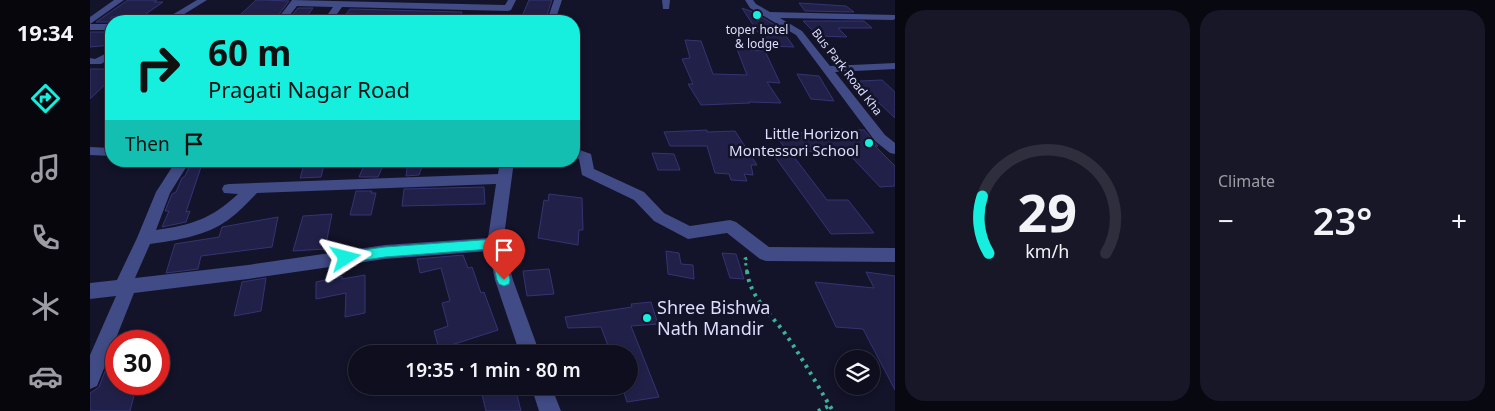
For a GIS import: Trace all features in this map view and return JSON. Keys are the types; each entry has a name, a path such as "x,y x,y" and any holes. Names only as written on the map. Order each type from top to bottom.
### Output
{"street":[{"path":"90,21 120,0"},
{"path":"177,15 203,0"},
{"path":"285,15 296,1 474,3 508,8 512,0"},
{"path":"553,15 558,0"},
{"name":"Bus Park Road Kha","path":"749,0 753,6 799,32 880,138 895,150"},
{"path":"332,15 342,2"},
{"path":"768,15 893,17"},
{"path":"90,26 105,27"},
{"path":"828,69 895,66"},
{"path":"90,151 105,152"},
{"path":"580,154 586,157 587,172 639,196 659,217 688,234 730,226 766,254 895,255"},
{"path":"90,379 163,192 179,167"},
{"path":"506,167 495,244 504,280 527,345"},
{"path":"228,189 504,179"},
{"path":"145,238 205,227 222,217 254,188"},
{"path":"90,291 248,272 385,252 495,244"},
{"path":"544,395 550,411"}],"path":[{"path":"766,254 745,259 748,282 762,306 784,332 832,411"},
{"path":"818,411 829,406"}],"building":[{"path":"128,0 157,0 154,2 163,2 144,15 106,15"},
{"path":"256,0 289,1 278,15 240,15"},
{"path":"529,0 552,0 547,15 523,15"},
{"path":"799,3 846,6 854,12 805,11"},
{"path":"298,8 313,8 308,15 292,15"},
{"path":"742,8 753,12 780,28 794,47 767,46"},
{"path":"350,9 462,12 460,15 346,14"},
{"path":"105,16 105,22 96,22"},
{"path":"803,21 864,21 872,28 838,28 847,37 818,36"},
{"path":"90,32 105,32 105,46 90,47"},
{"path":"685,40 701,41 713,74 747,75 737,49 765,51 780,83 767,82 781,103 749,102 701,105 688,84 693,84 682,59 690,58"},
{"path":"90,69 105,69 105,85 90,99"},
{"path":"797,74 819,76 834,101 811,99"},
{"path":"882,80 895,92 895,118 858,83 862,83 860,81"},
{"path":"830,129 864,130 878,146 875,146 895,166 895,186 880,187 847,152 787,151 774,133 832,132"},
{"path":"707,130 707,132 735,131 757,165 751,165 753,175 744,174 747,181 731,180 729,174 715,173 707,146 670,146 664,132"},
{"path":"652,153 674,154 680,170 658,170"},
{"path":"791,153 827,200 848,200 874,233 831,234 773,154"},
{"path":"189,167 201,167 186,212 190,211 186,222 162,227 169,211 165,211 172,194 176,192 182,178"},
{"path":"303,167 324,167 321,177 300,178"},
{"path":"363,167 382,167 378,177 359,177"},
{"path":"407,167 422,167 419,175 406,176"},
{"path":"484,187 485,204 402,206 404,189"},
{"path":"356,191 372,191 371,193 376,193 371,215 350,215"},
{"path":"549,194 582,198 583,230 579,230 578,245 538,238 544,200 548,201"},
{"path":"332,214 325,249 293,251 303,216"},
{"path":"278,217 272,247 201,256 198,269 166,273 175,244 219,237 222,227"},
{"path":"666,251 679,253 681,264 693,265 694,279 668,274"},
{"path":"722,253 736,254 744,279 730,278"},
{"path":"463,255 468,268 472,267 481,293 484,292 498,330 451,345 438,345 434,331 448,326 442,303 450,301 441,268 420,273 417,259"},
{"path":"549,269 554,294 527,296 523,271"},
{"path":"866,272 895,276 895,390 880,361 880,350 874,350 863,329 836,327 815,282 874,288"},
{"path":"365,275 365,313 345,317 346,293 316,299 316,282 342,276 342,279"},
{"path":"266,278 261,311 234,316 242,282"},
{"path":"651,302 658,324 631,326 659,397 627,402 625,395 638,395 638,345 608,345 601,327 568,328 565,317 632,307 631,304"},
{"path":"105,371 105,395 134,395 130,411 90,411 90,393 99,387"},
{"path":"482,395 517,395 521,411 486,411"}],"place":[{"name":"toper hotel & lodge","path":"757,15"},
{"name":"Little Horizon Montessori School","path":"869,143"},
{"name":"Shree Bishwa Nath Mandir","path":"647,318"}],"route":[{"path":"346,258 385,252 495,244 504,280"}]}
